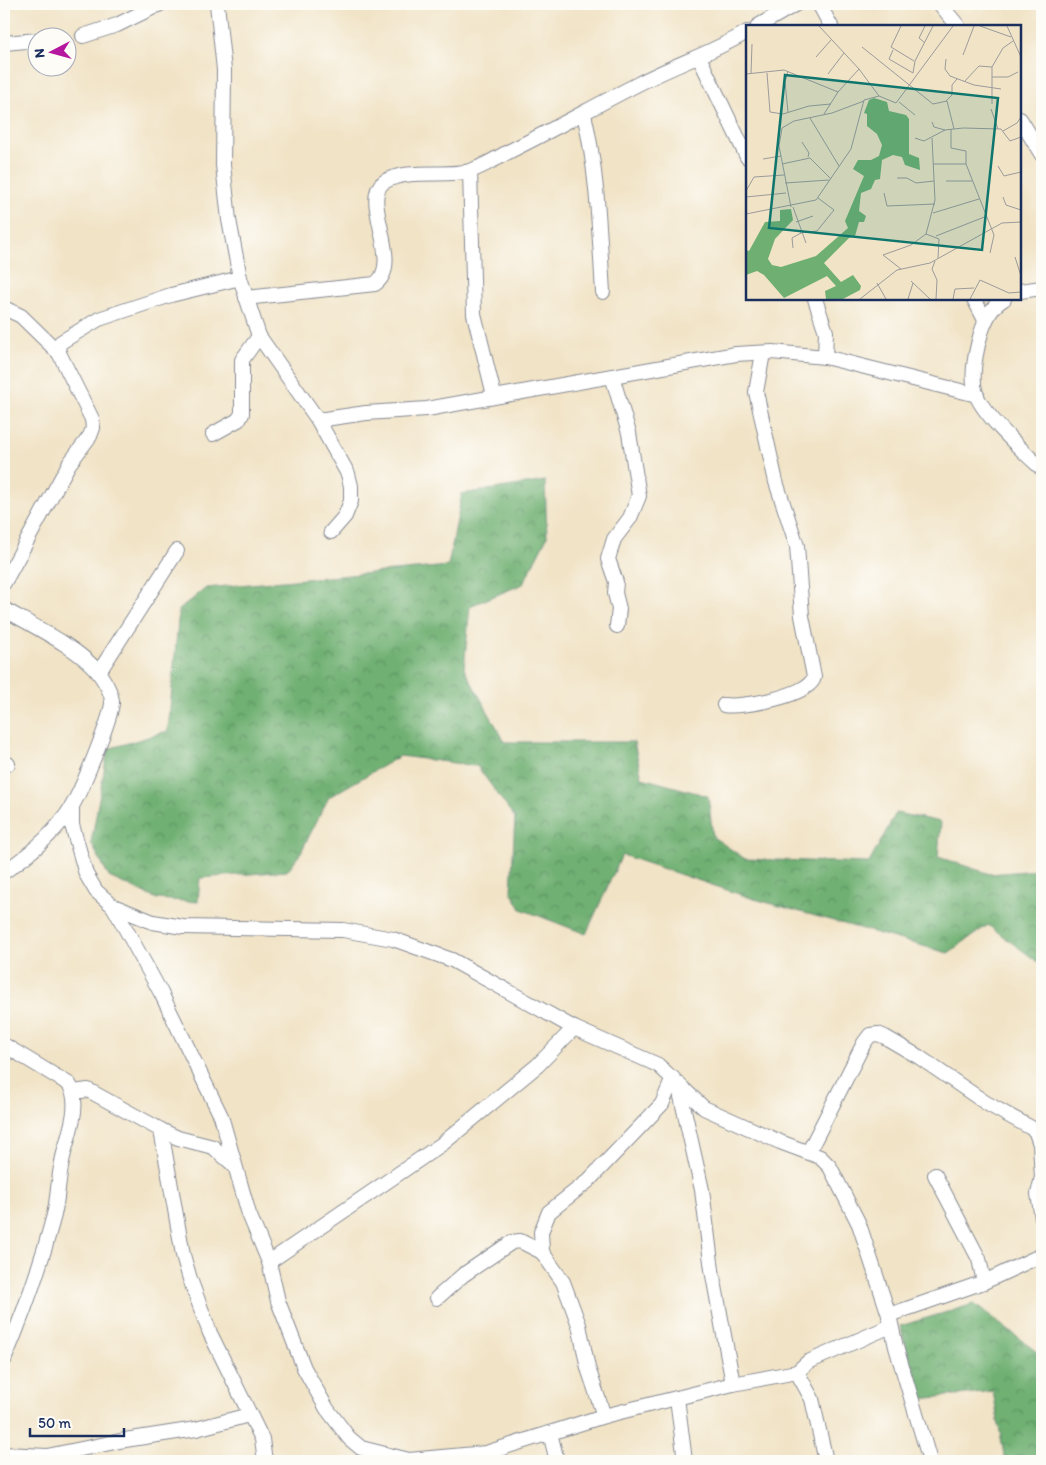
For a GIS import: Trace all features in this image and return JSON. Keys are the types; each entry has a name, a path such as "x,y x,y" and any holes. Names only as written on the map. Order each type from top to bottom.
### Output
{"street":[{"path":"83,36 117,25 160,4"},
{"path":"217,4 224,70 223,165 229,220 240,278 259,336 318,420 348,474 351,486 351,500 345,516 330,532"},
{"path":"760,25 796,4"},
{"path":"819,4 830,25"},
{"path":"940,4 957,25"},
{"path":"246,298 375,284 382,279 386,268 376,196 383,183 391,179 410,176 470,171 584,114 657,74 699,57 746,33"},
{"path":"4,44 28,41"},
{"path":"699,57 746,155"},
{"path":"584,114 594,154 598,187 603,292"},
{"path":"1021,122 1042,155"},
{"path":"470,171 474,314 494,396"},
{"path":"4,583 69,464 90,436 93,428 92,419 59,353 58,346 61,342 99,319 171,295 240,278"},
{"path":"1021,291 1042,288"},
{"path":"815,300 826,332 826,357"},
{"path":"975,300 985,320"},
{"path":"1003,300 985,320 975,367 974,382 977,395 985,411 1042,469"},
{"path":"4,308 21,316 59,353"},
{"path":"213,434 238,420 242,414 242,360 259,336"},
{"path":"318,420 366,413 427,409 693,360 736,354 763,353 826,357 977,395"},
{"path":"724,705 738,706 778,698 807,688 811,685 814,677 803,627 797,546 776,482 756,392 763,353"},
{"path":"612,376 629,433 638,496 630,518 614,539 608,558 616,582 615,593 619,609 617,626"},
{"path":"99,672 177,551"},
{"path":"4,609 82,657 99,672 108,689 112,703 107,724 72,807 30,854 4,872"},
{"path":"72,807 72,825 86,874 96,891 113,906 162,993 221,1116 249,1214 269,1262 278,1301 304,1368 327,1409 349,1438 361,1448 409,1460 427,1460 486,1453 604,1416 733,1384 797,1372 808,1362 890,1321 984,1282 1042,1255"},
{"path":"113,906 153,922 183,927 343,930 393,939 452,960 574,1028 642,1056 658,1065 676,1080 704,1108 780,1142 809,1151 820,1157 830,1167 859,1224 890,1321 930,1461"},
{"path":"269,1262 442,1144 538,1065 574,1028"},
{"path":"809,1151 864,1043 870,1035 878,1034 919,1057 986,1103 1035,1130 1038,1135 1042,1177 1038,1194 1042,1218"},
{"path":"4,1045 69,1084 74,1092 75,1104 62,1164 54,1214 26,1309 4,1360"},
{"path":"604,1416 588,1368 570,1298 563,1282 542,1252 540,1232 549,1212 588,1181 662,1104 676,1080"},
{"path":"676,1080 702,1190 712,1270 733,1384"},
{"path":"74,1092 88,1090 178,1138 213,1147 237,1168"},
{"path":"161,1130 183,1255 190,1278 210,1333 262,1438 264,1461"},
{"path":"213,1147 226,1133"},
{"path":"935,1175 979,1259 984,1282"},
{"path":"437,1298 463,1275 512,1242 520,1242 542,1252"},
{"path":"797,1372 812,1399 826,1461"},
{"path":"677,1398 685,1461"},
{"path":"4,1454 47,1456 126,1440 196,1429 249,1415"},
{"path":"550,1433 557,1461"}],"green space":[{"path":"545,481 547,537 523,584 470,606 464,669 505,742 634,742 642,778 708,796 713,837 745,859 869,863 896,813 941,822 938,857 990,874 1037,870 1042,882 1042,965 988,925 948,953 751,898 622,855 586,934 521,909 511,891 515,818 477,766 400,756 329,797 300,854 287,871 200,878 198,902 157,899 109,877 91,843 108,749 168,731 179,610 206,588 448,566 462,494"},
{"path":"974,1304 1042,1356 1042,1461 1005,1461 993,1391 920,1399 900,1326"}]}
